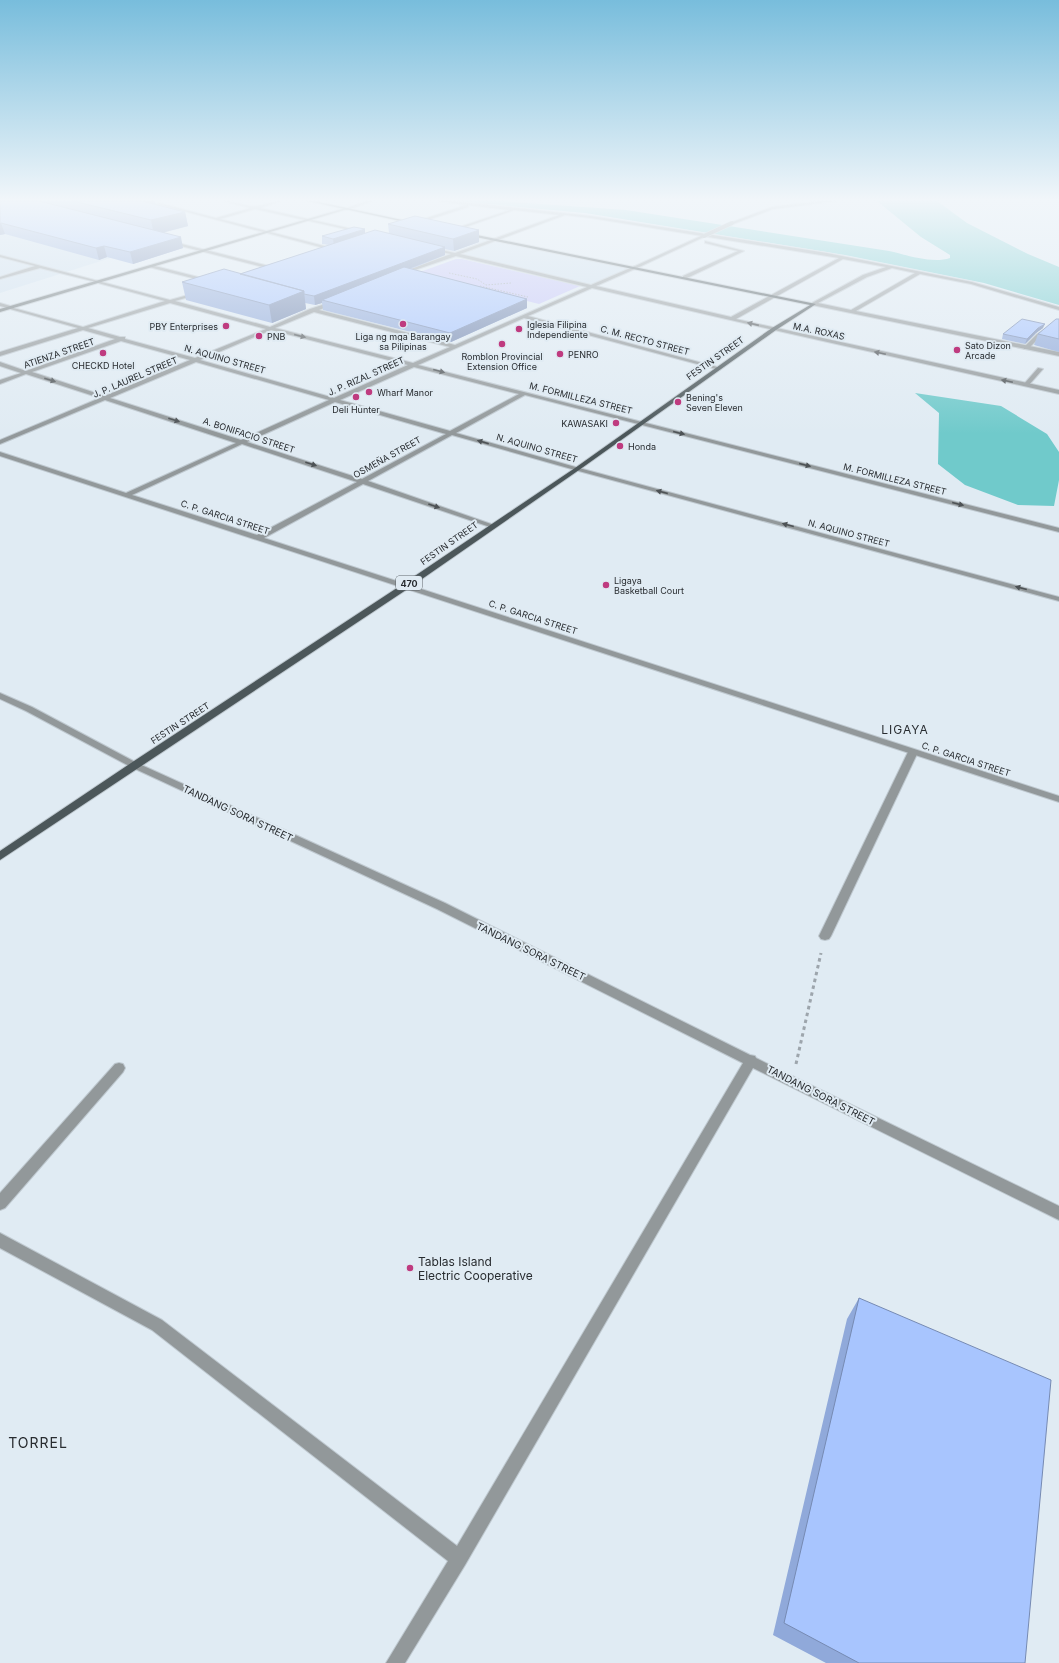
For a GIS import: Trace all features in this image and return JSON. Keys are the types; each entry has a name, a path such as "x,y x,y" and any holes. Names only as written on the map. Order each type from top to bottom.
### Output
{"main road":[{"path":"0,311 111,279"},
{"path":"692,279 814,304"},
{"name":"FESTIN STREET","path":"0,856 134,765 406,586 774,329 814,304"}],"street":[{"name":"M. FORMILLEZA STREET","path":"87,279 268,328 415,364 1059,530"},
{"path":"199,279 216,283"},
{"name":"M.A. ROXAS","path":"559,279 774,329 1059,392"},
{"name":"J. P. RIZAL STREET","path":"127,495 334,400 608,279"},
{"path":"732,319 804,279"},
{"name":"FESTIN STREET","path":"814,304 860,279"},
{"path":"851,312 909,279"},
{"path":"949,279 1059,309"},
{"path":"0,354 200,292"},
{"name":"J. P. LAUREL STREET","path":"0,442 337,300"},
{"name":"N. AQUINO STREET","path":"0,304 123,338 450,433 1059,599"},
{"path":"814,304 1059,354"},
{"path":"536,306 541,308"},
{"path":"313,309 454,346"},
{"name":"C. M. RECTO STREET","path":"522,316 718,368"},
{"path":"1026,348 1039,335 1059,322"},
{"name":"ATIENZA STREET","path":"0,382 123,338"},
{"name":"A. BONIFACIO STREET","path":"0,364 361,481 492,526"},
{"path":"1026,385 1040,369"},
{"name":"OSMEÑA STREET","path":"258,538 525,393"},
{"name":"C. P. GARCIA STREET","path":"0,454 1059,799"},
{"name":"TANDANG SORA STREET","path":"0,696 29,709 134,765 441,906 751,1060 792,1082 1059,1213"},
{"path":"825,936 913,752"},
{"path":"395,1663 459,1559 751,1060"},
{"path":"0,1202 119,1068"},
{"path":"0,1240 157,1325 459,1559"}],"path":[{"path":"476,288 484,284"},
{"path":"480,286 530,297"},
{"path":"792,1082 825,936"}],"shaded area":[{"path":"0,279 45,279 0,293"},
{"path":"443,279 548,279 580,286 539,304"},
{"path":"559,279 608,279 590,286"},
{"path":"962,279 1059,279 1059,305 984,283"},
{"path":"915,393 1001,406 1047,434 1059,452 1059,480 1054,506 1018,505 965,485 938,464 939,413"}],"building":[{"path":"193,279 259,279 304,291 269,305 182,282"},
{"path":"257,279 361,279 314,296 304,294 304,291"},
{"path":"375,279 449,279 527,299 450,333 322,300"},
{"path":"1022,319 1045,324 1038,328 1027,339 1003,334"},
{"path":"1056,319 1059,319 1059,339 1038,334"},
{"path":"859,1298 1051,1380 1025,1663 859,1663 784,1623"}],"place":[{"name":"Liga ng mga Barangay sa Pilipinas","path":"403,324"},
{"name":"PBY Enterprises","path":"226,326"},
{"name":"Iglesia Filipina Independiente","path":"519,329"},
{"name":"PNB","path":"259,336"},
{"name":"Romblon Provincial Extension Office","path":"502,344"},
{"name":"Sato Dizon Arcade","path":"957,350"},
{"name":"CHECKD Hotel","path":"103,353"},
{"name":"PENRO","path":"560,354"},
{"name":"Wharf Manor","path":"369,392"},
{"name":"Deli Hunter","path":"356,397"},
{"name":"Bening's Seven Eleven","path":"678,402"},
{"name":"KAWASAKI","path":"616,423"},
{"name":"Honda","path":"620,446"},
{"name":"Ligaya Basketball Court","path":"606,585"},
{"name":"Tablas Island Electric Cooperative","path":"410,1268"}],"district":[{"name":"LIGAYA","path":"905,729"},
{"name":"TORREL","path":"38,1442"}]}
